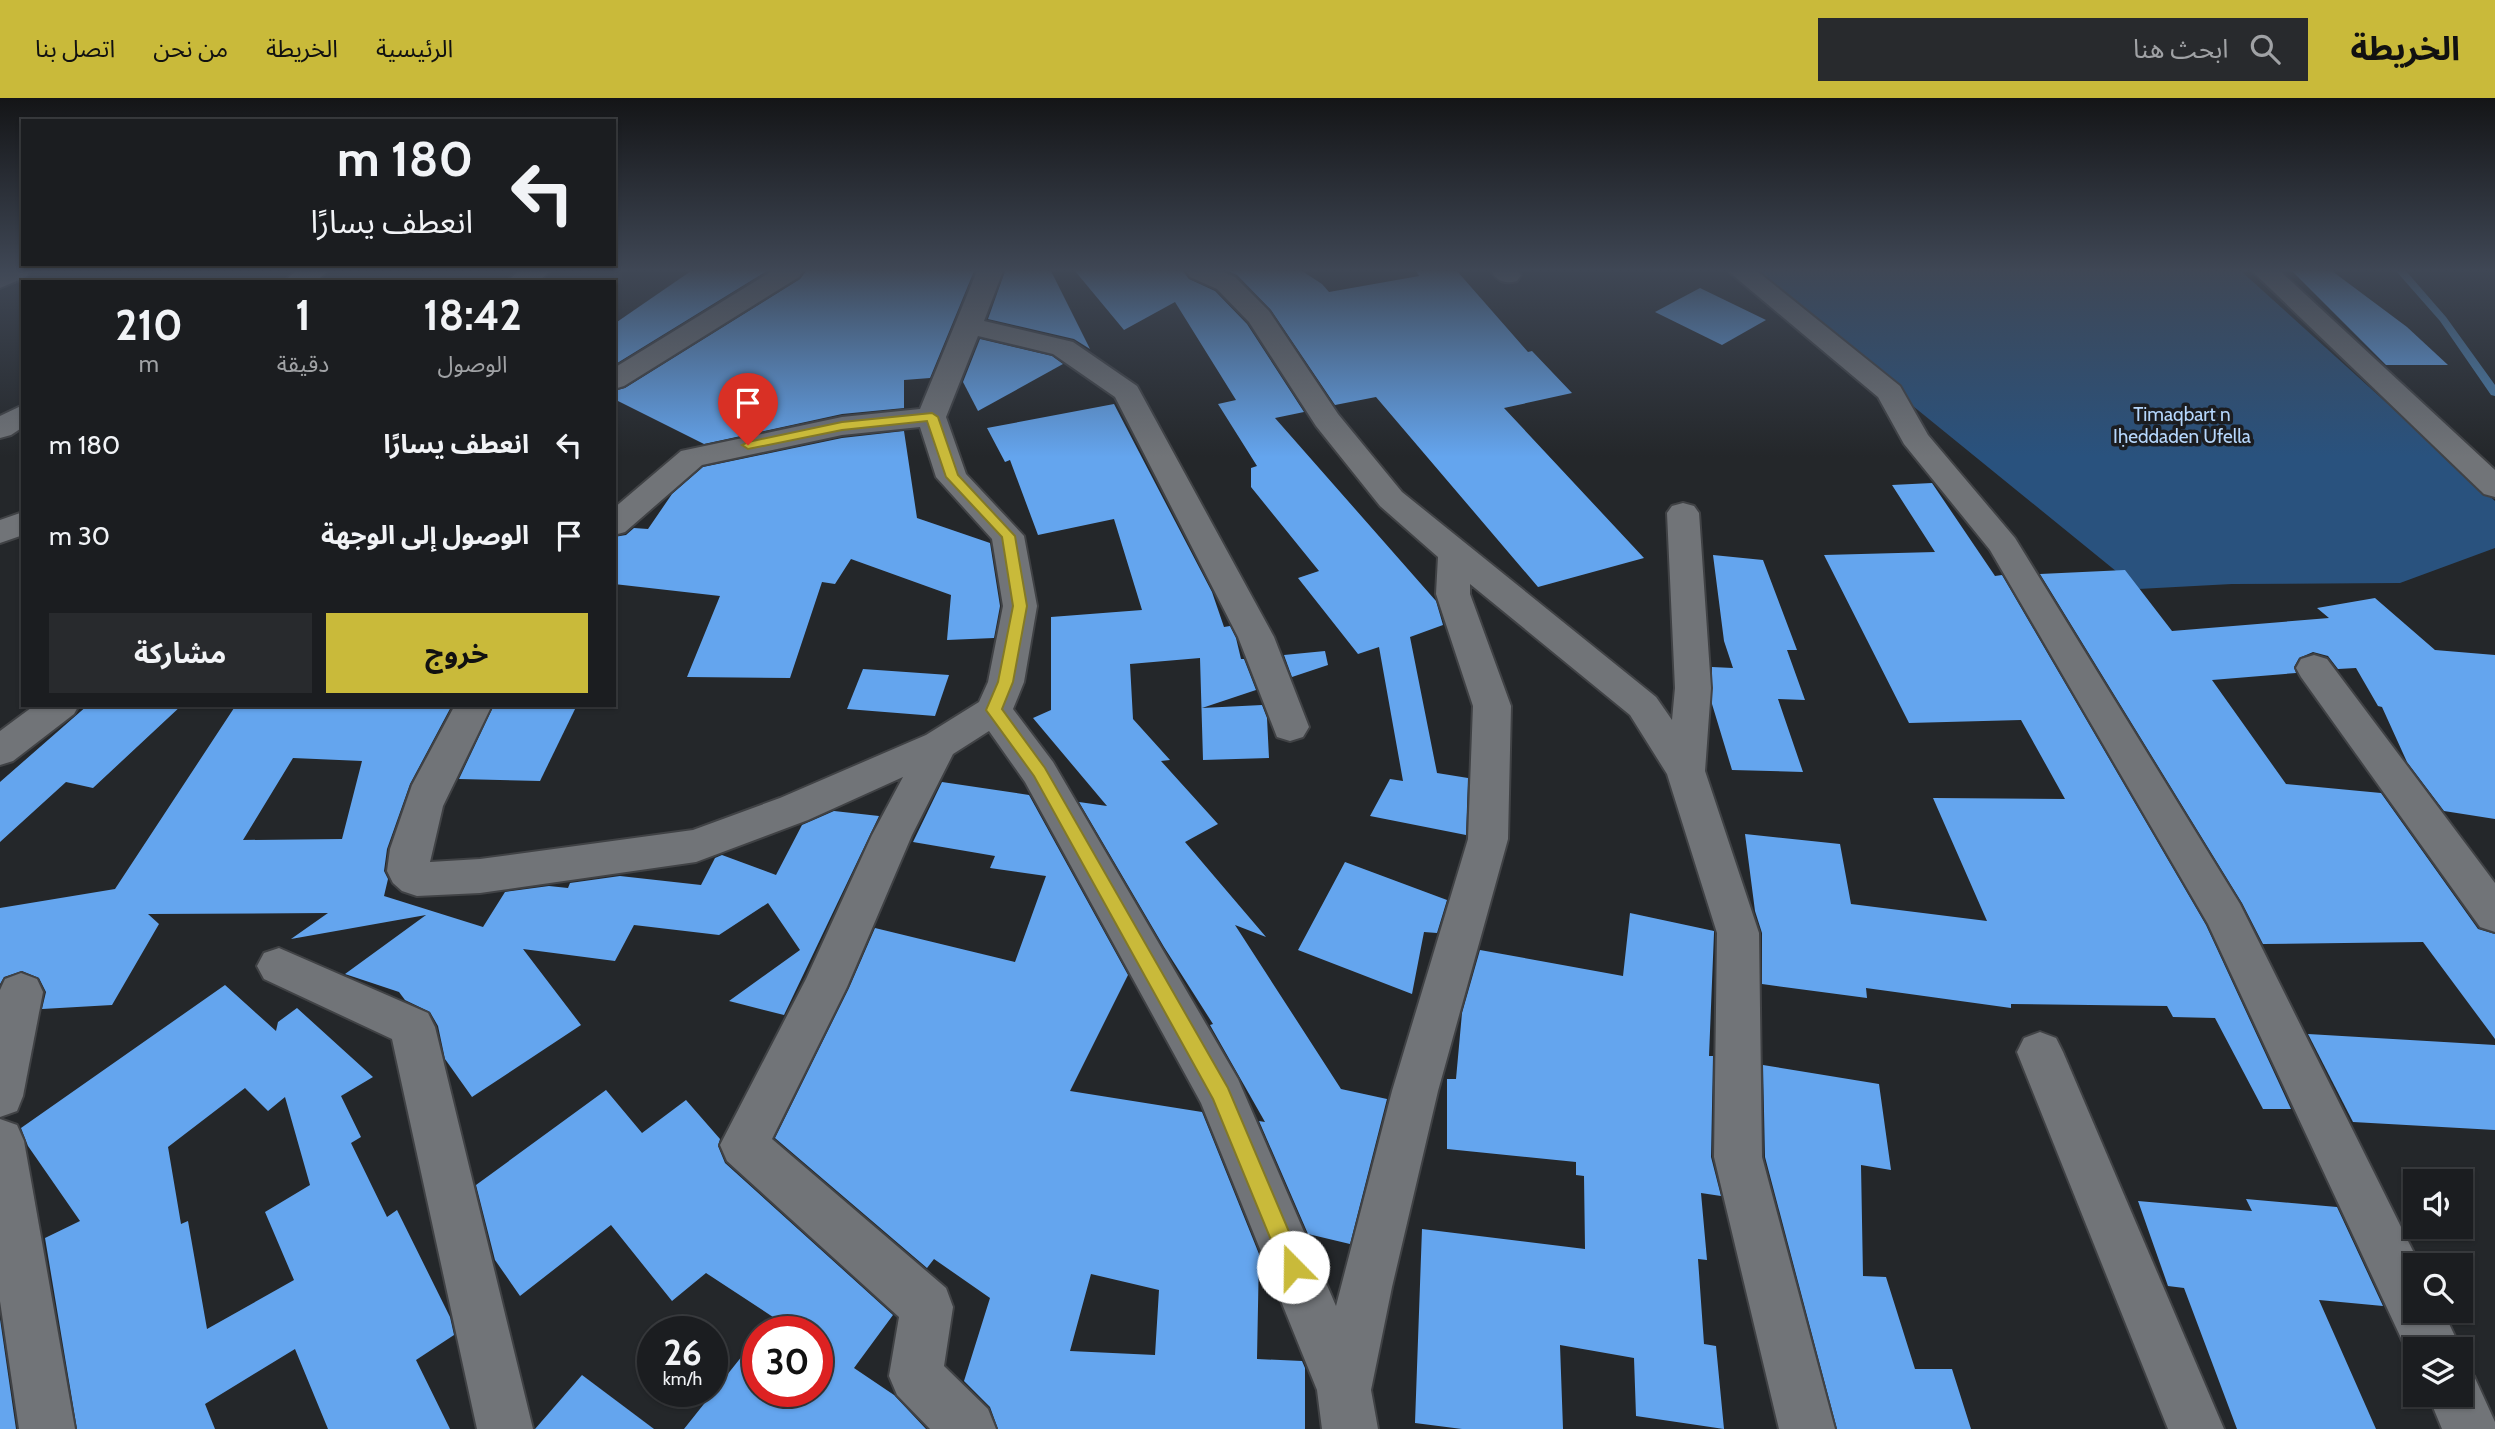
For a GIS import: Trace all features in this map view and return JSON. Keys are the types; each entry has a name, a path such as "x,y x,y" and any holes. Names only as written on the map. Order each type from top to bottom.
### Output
{"street":[{"path":"616,379 690,333"},
{"path":"473,707 441,766 422,810 408,871 417,879 480,876 696,846 794,809 939,745 994,710 1006,682 1020,606 1009,536 952,477 932,417 948,383 964,333"},
{"path":"1001,333 1063,348 1127,392 1256,637 1290,727"},
{"path":"1270,333 1327,420 1391,499 1643,706 1686,771 1738,933 1738,1157 1807,1429"},
{"path":"1817,333 1890,393 1915,438 2003,545 2225,916 2403,1286"},
{"path":"2331,333 2495,487"},
{"path":"0,429 21,415"},
{"path":"616,523 692,458 842,426 932,417"},
{"path":"1684,513 1693,688 1686,771"},
{"path":"0,533 21,523"},
{"path":"1347,1410 1366,1287 1415,1091 1488,839 1492,706 1453,594 1455,554"},
{"path":"2314,668 2495,915"},
{"path":"0,751 58,707"},
{"path":"994,710 1040,772 1221,1094 1347,1410"},
{"path":"939,745 892,835 825,988 744,1145 927,1307 916,1376 968,1429"},
{"path":"279,966 412,1027 505,1429"},
{"path":"0,1096 21,992"},
{"path":"2040,1052 2196,1429"},
{"path":"0,1141 47,1429"},
{"path":"2460,1407 2470,1429"}],"green space":[{"name":"Timaqbart n Iḥeddaden Ufella","path":"1823,333 2310,333 2495,501 2495,548 2400,583 2232,584 2138,589"}],"building":[{"path":"616,333 666,333 616,364"},
{"path":"713,333 948,333 930,378 904,380 904,408 842,414 704,444 616,400 616,390 625,388"},
{"path":"1049,333 1082,333 1090,349 1074,339"},
{"path":"1194,333 1253,333 1304,412 1275,418 1436,601 1443,625 1410,637 1437,773 1468,778 1466,835 1370,816 1390,779 1403,781 1379,647 1358,654 1298,578 1319,571 1251,487 1251,468 1257,466 1218,404 1236,400"},
{"path":"1287,333 1511,333 1572,393 1504,408 1644,558 1538,587 1376,397 1335,405"},
{"path":"1698,333 1743,333 1722,345"},
{"path":"2354,333 2414,333 2448,365 2386,365"},
{"path":"980,339 1052,356 1063,364 978,411 963,382"},
{"path":"1114,404 1212,592 1224,627 1230,626 1236,638 1241,659 1244,659 1256,690 1202,708 1262,705 1267,718 1269,758 1203,760 1200,658 1130,664 1133,719 1170,760 1161,761 1218,824 1185,842 1266,937 1235,925 1341,1089 1387,1099 1350,1244 1308,1234 1259,1121 1265,1122 1210,1025 1213,1024 1164,947 1079,802 1107,806 1033,718 1051,710 1051,617 1142,610 1114,519 1038,535 1010,460 1005,462 987,428"},
{"path":"904,431 917,518 990,543 1000,606 994,638 947,640 951,595 851,559 835,584 822,582 790,678 687,677 720,596 616,584 616,537 626,535 634,528 648,529 672,494 703,467 842,438"},
{"path":"1932,483 1995,576 2002,575 2206,925 2291,1109 2263,1109 2215,1018 2173,1017 2167,1006 2011,1004 2011,1008 1866,988 1867,998 1762,984 1762,933 1755,911 1745,834 1840,844 1851,904 1987,921 1933,798 2065,799 2021,720 1909,723 1824,555 1935,552 1892,485"},
{"path":"1713,555 1763,560 1797,650 1787,650 1805,700 1778,699 1803,772 1732,770 1712,704 1712,667 1733,668 1724,641"},
{"path":"2125,570 2172,631 2329,618 2317,608 2375,598 2435,650 2495,655 2495,819 2444,811 2407,762 2382,707 2378,706 2356,668 2338,669 2328,656 2313,652 2299,658 2294,667 2296,673 2212,680 2286,784 2381,793 2478,929 2495,934 2495,1039 2423,942 2263,944 2242,903 2040,574"},
{"path":"1325,651 1328,665 1292,677 1284,655"},
{"path":"863,669 949,675 935,716 847,709"},
{"path":"86,707 180,707 93,788 66,782 0,842 0,782"},
{"path":"235,707 451,707 410,784 387,849 384,871 388,879 384,896 483,927 505,892 549,886 568,888 570,883 620,876 701,885 715,858 722,855 776,875 802,825 834,811 879,816 784,1015 729,1001 800,950 768,903 719,935 634,925 615,961 523,949 581,1025 472,1097 445,1059 438,1026 430,1012 405,1000 399,992 345,974 426,915 291,939 328,913 148,914 159,924 112,1005 42,1009 46,992 39,978 22,971 4,977 0,984 0,908 115,889","holes":["293,758 362,761 342,839 243,840"]},
{"path":"493,707 576,707 540,781 459,779"},
{"path":"942,782 1029,795 1128,975 1070,1091 1202,1112 1259,1254 1257,1359 1302,1361 1305,1368 1305,1429 998,1429 990,1407 964,1381 990,1298 934,1259 927,1268 775,1138 849,988 875,928 1015,962 1046,876 990,868 995,856 913,842","holes":["1091,1274 1159,1290 1155,1355 1070,1351"]},
{"path":"1345,862 1447,900 1437,933 1424,932 1412,994 1298,950"},
{"path":"1630,913 1714,931 1709,1056 1713,1056 1711,1157 1721,1196 1701,1193 1707,1260 1698,1259 1704,1344 1716,1346 1724,1429 1636,1416 1634,1358 1560,1345 1563,1429 1462,1429 1415,1423 1422,1229 1585,1249 1584,1176 1576,1175 1576,1162 1447,1149 1447,1079 1456,1079 1462,1013 1480,950 1623,976"},
{"path":"225,985 276,1031 278,1022 297,1008 373,1077 341,1096 361,1137 351,1143 387,1217 397,1210 450,1317 454,1335 416,1360 450,1429 328,1429 295,1349 205,1404 215,1429 77,1429 45,1238 80,1221 28,1146 21,1128","holes":["245,1088 268,1111 285,1097 310,1185 265,1212 294,1280 207,1329 188,1221 181,1224 168,1147"]},
{"path":"2308,1034 2495,1045 2495,1130 2353,1122"},
{"path":"1763,1065 1879,1084 1891,1170 1861,1165 1863,1276 1886,1277 1915,1369 1952,1369 1971,1429 1837,1429 1765,1157"},
{"path":"606,1090 642,1133 686,1100 720,1139 718,1146 725,1163 893,1315 854,1368 894,1395 926,1429 684,1429 702,1407 728,1407 728,1374 742,1356 742,1407 833,1407 833,1316 771,1316 706,1273 672,1301 611,1225 520,1296 495,1260 476,1185"},
{"path":"2246,1199 2337,1207 2383,1306 2319,1300 2376,1429 2237,1429 2184,1288 2168,1286 2138,1201 2252,1211"},
{"path":"0,1319 16,1429 0,1429"},
{"path":"582,1375 654,1429 535,1429"}],"waterway":[{"path":"2453,333 2495,393"}],"route":[{"path":"748,445 842,426 932,417 952,477 1009,536 1020,606 1006,682 994,710 1040,772 1075,839 1221,1094 1293,1267"}]}
